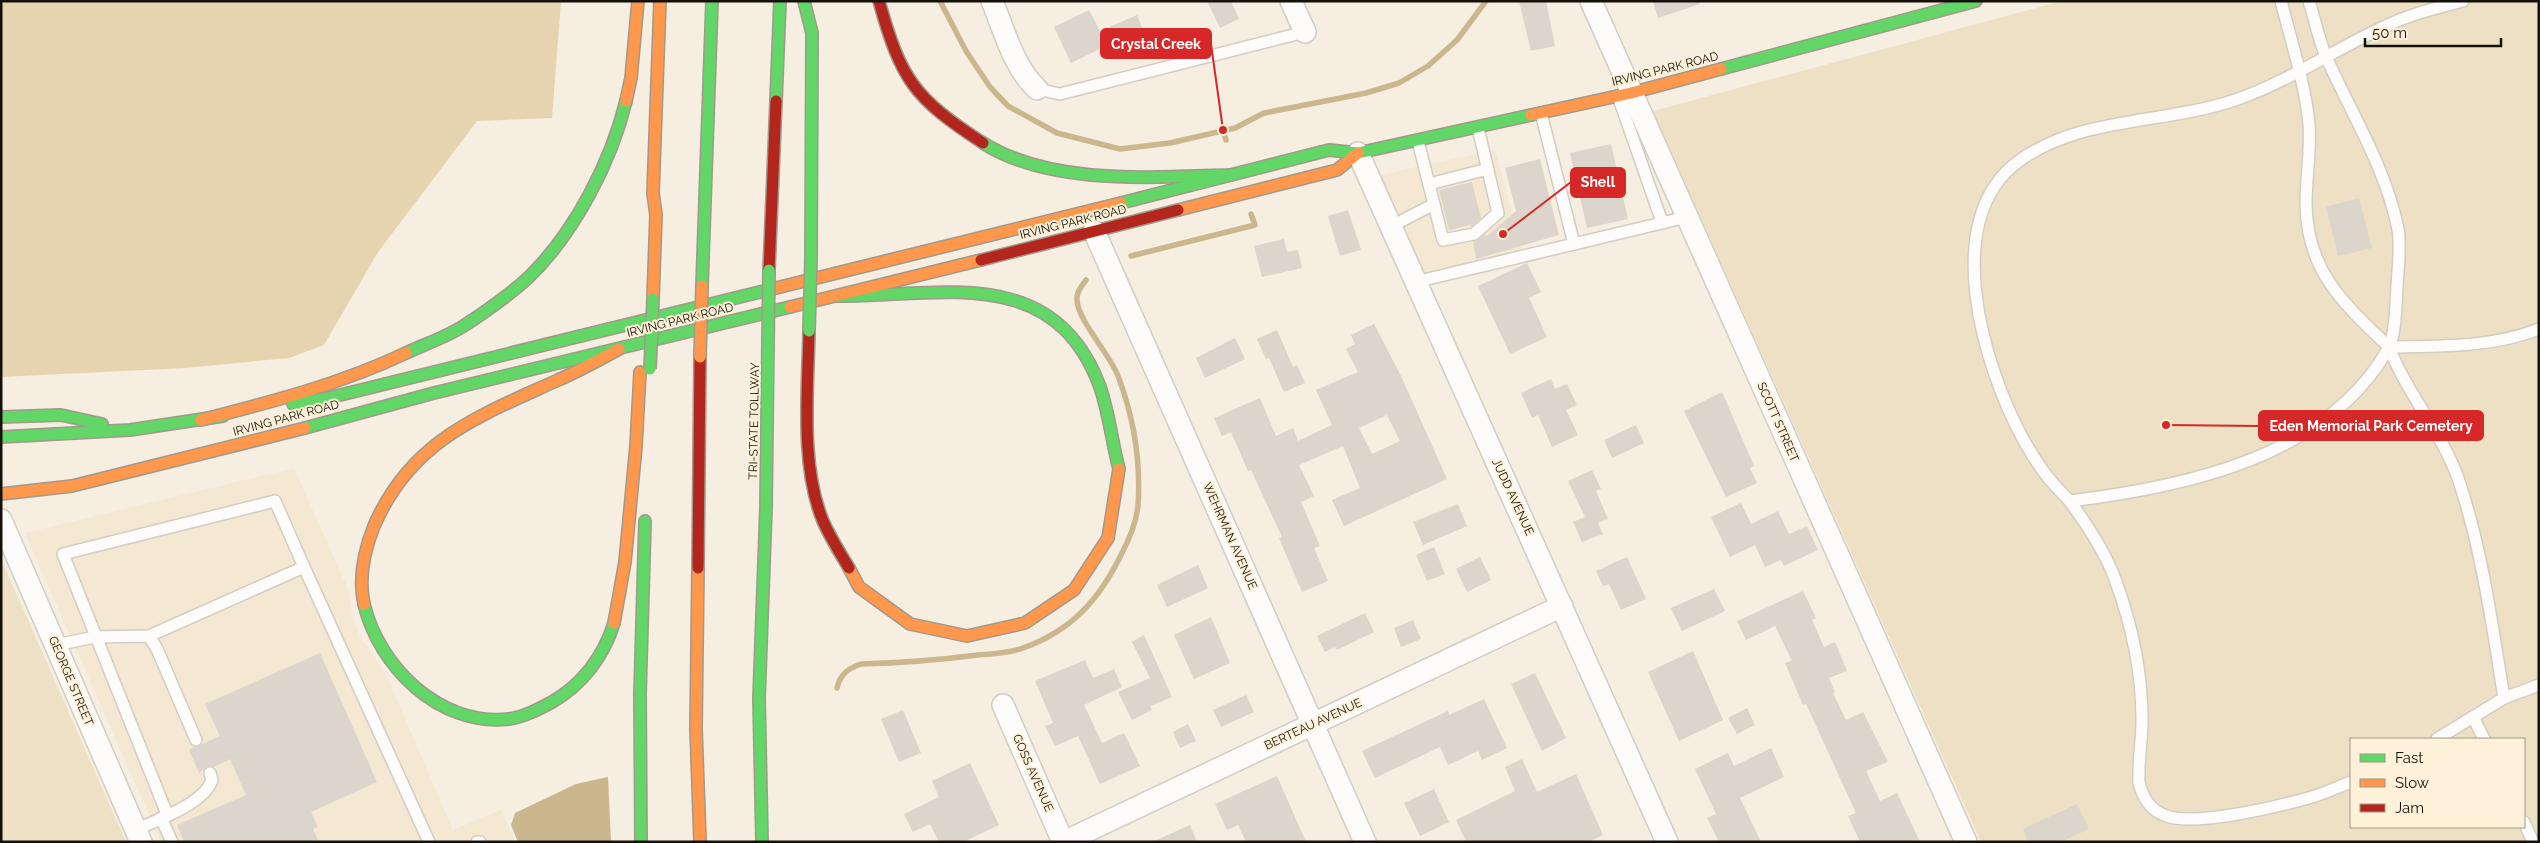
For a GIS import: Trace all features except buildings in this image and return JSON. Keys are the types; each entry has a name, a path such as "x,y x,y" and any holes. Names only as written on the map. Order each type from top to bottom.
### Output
{"main road":[{"path":"201,420 281,399 374,368 464,326 529,277 570,227 598,179 620,124 631,78 638,1"},
{"path":"619,349 561,379 484,412 437,441 414,462 379,512 365,560 361,583 373,631 403,677 427,695 448,707 472,715 508,719 561,698 586,677 612,630 624,570 645,370 648,300 656,215 653,194 660,1"},
{"path":"700,842 696,728 700,357 712,1"},
{"name":"TRI-STATE TOLLWAY","path":"762,842 759,698 766,508 769,270 780,1"},
{"path":"804,1 812,32 809,443 816,496 823,522 835,551 847,572 872,598 893,616 913,625 934,631 973,636 1008,630 1048,611 1081,584 1102,554 1115,516 1119,468 1114,431 1104,396 1089,366 1066,332 1052,318 1014,299 964,290 929,290 889,296 837,296"},
{"path":"879,1 893,48 915,88 936,111 988,146 1038,167 1072,174 1231,175"},
{"name":"IRVING PARK ROAD","path":"1,437 130,430 324,399 1329,150 1358,153 1478,128 1624,94 1976,1"},
{"name":"IRVING PARK ROAD","path":"1,494 72,486 214,452 434,393 837,296 1337,170 1358,153"},
{"path":"645,370 648,449"},
{"path":"1,417 61,415 130,430"},
{"path":"641,842 640,694 646,508"}],"street":[{"path":"992,1 1024,74 1037,89"},
{"path":"1291,1 1305,32"},
{"name":"SCOTT STREET","path":"1591,1 1624,94 1687,217 1966,842"},
{"name":"JUDD AVENUE","path":"1358,153 1667,842"},
{"name":"WEHRMAN AVENUE","path":"1094,231 1365,842"},
{"name":"GEORGE STREET","path":"1,520 138,836"},
{"name":"BERTEAU AVENUE","path":"1063,842 1562,606"},
{"name":"GOSS AVENUE","path":"1003,705 1063,842"}],"lane":[{"path":"2281,1 2307,107 2309,127 2306,207 2318,263 2328,284 2343,304 2389,347 2397,367 2439,436 2457,478 2479,555 2504,698"},
{"path":"2070,501 2119,495 2197,477 2268,453 2302,434 2331,414 2359,388 2389,347 2395,310 2398,231 2391,204 2371,151 2326,57 2309,1"},
{"path":"2350,782 2312,797 2219,816 2184,820 2164,816 2151,807 2144,798 2139,783 2141,683 2137,652 2128,615 2113,575 2088,527 2070,501 2049,480 2023,440 2005,402 1989,358 1974,281 1980,214 1991,189 2019,161 2067,137 2097,129 2208,108 2237,100 2407,17 2463,1"},
{"path":"1037,89 1060,94 1305,32"},
{"path":"1624,94 1662,222"},
{"path":"1541,113 1574,244"},
{"path":"1418,141 1443,240 1474,234 1498,213 1478,128"},
{"path":"1429,184 1488,170"},
{"path":"1390,227 1434,204"},
{"path":"1415,282 1687,217"},
{"path":"2389,347 2466,345 2498,340 2539,329"},
{"path":"172,842 164,816 63,554 275,500 429,842"},
{"path":"56,645 95,637 149,636 304,568"},
{"path":"149,636 157,649 196,740"},
{"path":"2439,738 2504,698 2537,689"},
{"path":"2473,717 2484,738"},
{"path":"138,836 164,816 200,798 210,789 212,780 210,773"},
{"path":"2525,824 2533,842"}],"shaded area":[{"path":"4,1 561,1 552,118 477,121 378,252 324,345 289,358 185,368 1,377 1,8"},
{"path":"2062,1 2539,1 2539,842 1981,842 1653,111"},
{"path":"1495,150 1523,253 1418,278 1372,177"},
{"path":"294,468 348,589 352,615 361,639 373,653 389,681 453,830 501,810 515,842 161,842 25,533"},
{"path":"1,559 126,842 1,842"},
{"path":"608,777 611,842 518,842 511,825 515,813 576,784"}],"waterway":[{"path":"940,1 966,51 990,87 1008,106 1057,133 1120,149 1170,143 1235,128 1264,113 1366,93 1399,83 1428,66 1457,40 1486,1"},
{"path":"1223,130 1226,140"},
{"path":"1131,256 1255,225 1251,214"},
{"path":"837,688 840,679 846,672 861,664 920,661 1018,650 1040,641 1069,623 1082,612 1103,586 1124,549 1134,525 1139,489 1135,440 1124,392 1114,367 1088,327 1079,308 1077,294 1086,280"}],"traffic: fast":[{"path":"702,286 712,1"},
{"path":"776,101 780,1"},
{"path":"804,1 812,33 811,259"},
{"path":"1721,69 1976,1"},
{"path":"406,353 451,333 473,320 522,283 546,259 576,218 601,172 626,101"},
{"path":"1121,203 1329,150 1358,153 1531,115"},
{"path":"983,143 1010,157 1071,173 1136,177 1231,175"},
{"path":"809,331 811,259"},
{"path":"768,341 769,270"},
{"path":"293,404 324,399 768,290"},
{"path":"837,296 953,292 990,295 1023,304 1054,320 1080,347 1100,387 1119,469"},
{"path":"650,369 653,299"},
{"path":"305,428 434,393 790,307"},
{"path":"762,842 759,698 766,508 768,341"},
{"path":"1,417 61,415 102,424"},
{"path":"1,437 130,430 223,416"},
{"path":"641,842 640,694 645,521"},
{"path":"364,604 383,650 398,670 416,688 437,703 459,713 484,719 509,719 520,716 542,707 563,695 582,678 598,658 614,623"}],"traffic: slow":[{"path":"626,101 631,78 638,1"},
{"path":"653,299 656,215 653,193 660,1"},
{"path":"1531,115 1631,93 1721,69"},
{"path":"1178,210 1337,170 1358,153"},
{"path":"768,290 1121,203"},
{"path":"790,307 981,260"},
{"path":"700,357 702,286"},
{"path":"364,604 362,574 367,545 374,526 389,497 407,472 450,434 475,419 574,373 619,349"},
{"path":"201,420 331,383 406,353"},
{"path":"614,623 625,562 636,446 640,372"},
{"path":"1,494 72,486 305,428"},
{"path":"849,568 859,587 910,624 967,636 1025,623 1074,590 1108,538 1119,469"},
{"path":"698,568 696,728 700,842"}],"traffic: jam":[{"path":"879,1 895,50 903,69 913,85 941,113 983,143"},
{"path":"769,270 776,101"},
{"path":"981,260 1178,210"},
{"path":"809,331 807,427 811,476 823,521 849,568"},
{"path":"698,568 700,357"}],"place":[{"name":"Crystal Creek","path":"1223,130"},
{"name":"Shell","path":"1503,234"},
{"name":"Eden Memorial Park Cemetery","path":"2166,425"}]}
